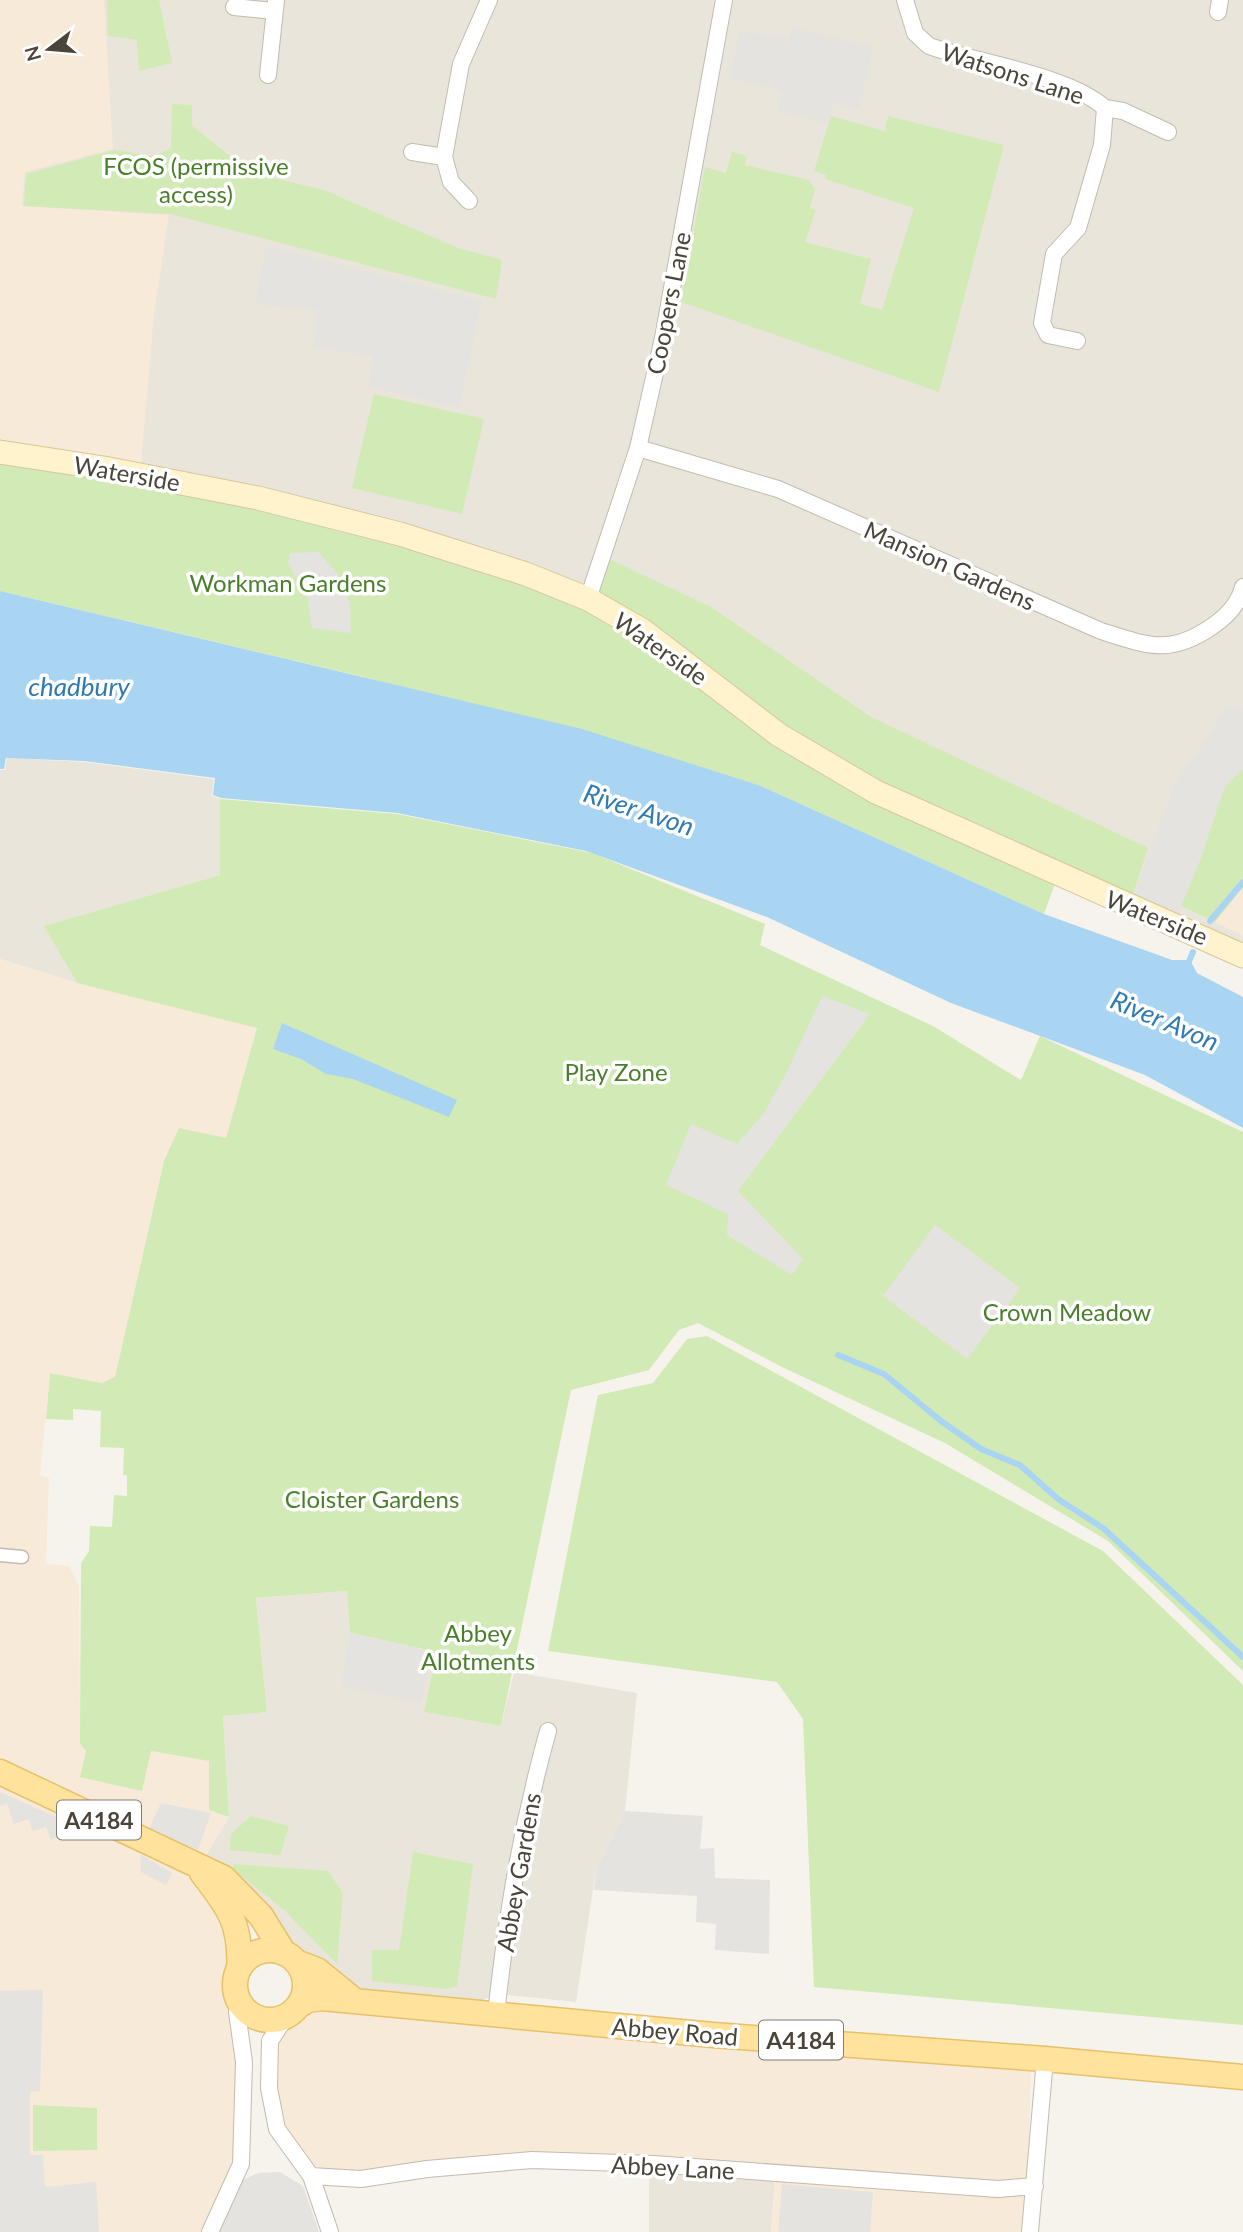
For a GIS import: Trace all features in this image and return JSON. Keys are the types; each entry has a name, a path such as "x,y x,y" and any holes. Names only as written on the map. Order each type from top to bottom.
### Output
{"main road":[{"name":"Waterside","path":"0,452 104,468 311,511 461,552 588,599 642,630 779,735 876,792 1243,956"},
{"name":"Waterside","path":"0,462 35,459"},
{"name":"A4184","path":"0,1772 198,1868 225,1878 245,1896 305,1979 303,1998 293,2011 269,2020 251,2014 244,2007 237,1992 240,1947 232,1915 198,1868"},
{"path":"239,1969 246,1958 260,1952 290,1957"},
{"name":"A4184","path":"290,1957 317,1970 359,2003"},
{"name":"Abbey Road","path":"293,2011 308,2000 322,1998 713,2035 1045,2059 1243,2077"}],"street":[{"path":"469,201 451,182 443,157 461,64 489,0"},
{"name":"Coopers Lane","path":"588,599 638,448 663,338 724,0"},
{"name":"Watsons Lane","path":"905,0 915,33 929,46 1062,85 1094,98 1105,108 1123,111 1168,132"},
{"path":"233,8 274,6 268,75"},
{"name":"Watsons Lane","path":"1077,341 1048,335 1042,323 1054,254 1078,228 1090,193 1105,130 1105,108"},
{"path":"412,152 443,157"},
{"name":"Mansion Gardens","path":"638,448 778,489 1101,631 1145,645 1163,647 1195,639 1219,621 1240,599 1243,587"},
{"path":"0,1555 22,1557"},
{"name":"Abbey Gardens","path":"495,2014 508,1902 526,1811 548,1731"},
{"path":"210,2232 241,2164 244,2062 237,2012 244,2007"},
{"path":"293,2011 270,2040 269,2088 277,2129 311,2176 330,2232"},
{"path":"1030,2232 1045,2059"},
{"name":"Abbey Lane","path":"311,2176 361,2179 427,2169 532,2160 653,2164 998,2189 1035,2186"}],"shaded area":[{"path":"0,0 1243,0 1243,956 35,459"},
{"path":"0,0 104,0 113,149 25,172 22,206 169,215 154,314 140,477 0,461"},
{"path":"792,27 874,47 859,109 834,103 828,123 777,111 782,91 729,78 740,31 789,39"},
{"path":"266,246 482,301 459,407 369,387 373,356 314,347 317,310 255,304"},
{"path":"318,552 337,573 350,604 351,633 312,628 307,594 288,564 290,553"},
{"path":"1228,707 1243,711 1243,768 1224,788 1201,858 1174,924 1129,906 1174,785"},
{"path":"7,758 84,762 214,779 212,796 220,799 220,875 45,926 77,983 0,959 0,770 5,770"},
{"path":"1243,887 1243,936 1215,922"},
{"path":"0,959 77,983 257,1027 226,1139 164,1161 115,1377 102,1383 50,1373 40,1476 49,1478 46,1564 69,1566 79,1585 80,1744 142,1790 150,1751 209,1761 209,1810 229,1817 198,1868 231,1957 223,1976 225,1995 237,2012 241,2164 207,2232 0,2232"},
{"path":"822,996 870,1014 738,1191 803,1259 792,1275 727,1235 728,1214 666,1185 691,1124 737,1144 764,1113 785,1076"},
{"path":"935,1225 1020,1288 967,1359 883,1296"},
{"path":"348,1591 350,1634 437,1652 425,1712 501,1726 514,1672 637,1693 625,1811 596,1869 576,2002 497,1994 455,2012 334,1988 198,1868 229,1817 223,1716 267,1712 256,1598"},
{"path":"350,1633 432,1651 421,1703 341,1686"},
{"path":"0,1792 70,1823 66,1834 51,1840 46,1827 33,1831 28,1819 14,1824 7,1804 0,1806"},
{"path":"161,1803 211,1813 198,1850 149,1829"},
{"path":"625,1811 703,1816 700,1849 714,1848 715,1878 770,1880 769,1954 715,1950 716,1924 696,1922 697,1896 594,1890 596,1869"},
{"path":"140,1854 172,1873 166,1885 141,1872"},
{"path":"43,1990 40,2091 30,2092 30,2155 43,2155 45,2187 96,2182 99,2232 0,2232 0,1991"},
{"path":"312,2006 413,2019 1031,2066 1028,2181 1023,2232 771,2232 775,2176 533,2163 309,2179 286,2135 276,2082 278,2043 290,2020"},
{"path":"649,2169 775,2176 771,2232 649,2232"},
{"path":"280,2172 303,2186 319,2232 219,2232 240,2181 259,2173"},
{"path":"782,2184 873,2192 870,2232 778,2232"}],"green space":[{"path":"107,0 159,0 172,63 139,71 137,40 108,36"},
{"name":"FCOS (permissive access)","path":"172,104 192,105 192,126 252,173 324,190 458,248 502,260 496,299 170,214 24,206 26,174 114,150 155,156 171,148"},
{"path":"831,116 885,131 888,116 1004,145 939,392 681,302 705,167 726,173 732,152 747,156 745,165 809,180 815,189 810,208 816,210 805,242 871,259 860,304 882,310 914,208 825,179 826,175 814,171"},
{"path":"374,394 484,419 462,514 352,488"},
{"name":"Workman Gardens","path":"0,462 197,486 588,599 605,557 711,607 871,717 1148,848 1129,906 1058,875 1044,914 761,786 364,677 0,591"},
{"path":"1243,768 1243,887 1215,922 1181,906 1224,788"},
{"path":"220,799 397,814 592,853 765,924 760,945 933,1026 1021,1080 1040,1036 1243,1132 1243,1671 1108,1541 945,1443 782,1367 698,1323 679,1330 649,1370 571,1390 501,1726 424,1712 437,1652 350,1633 347,1591 256,1598 267,1712 223,1716 229,1817 209,1810 209,1761 151,1751 142,1791 80,1777 86,1751 80,1744 81,1563 89,1551 90,1526 112,1527 114,1495 127,1496 127,1475 123,1475 124,1448 100,1447 101,1411 73,1409 73,1420 46,1419 50,1373 102,1383 115,1377 164,1161 179,1128 226,1138 257,1028 77,983 44,926 220,875"},
{"path":"707,1336 1103,1551 1243,1685 1243,2025 814,1987 803,1719 777,1682 548,1651 598,1395 653,1383 687,1339"},
{"path":"251,1816 289,1826 280,1855 230,1850 231,1834"},
{"path":"413,1852 473,1864 457,1986 446,1989 372,1981 372,1950 399,1950"},
{"path":"234,1864 328,1871 343,1893 337,1964 284,1910 233,1869"},
{"path":"33,2105 97,2108 97,2150 33,2151"}],"water":[{"name":"chadbury","path":"0,591 582,729 761,786 1044,914 1172,960 1190,960 1197,973 1243,997 1243,1128 1145,1075 951,1003 767,917 586,851 397,813 221,798 213,795 215,778 84,761 6,758 4,769 0,769"},
{"path":"282,1023 457,1100 449,1117 353,1079 326,1074 301,1059 273,1049"}],"waterway":[{"path":"1210,921 1243,882"},
{"path":"1187,966 1193,952"},
{"path":"838,1355 884,1374 941,1421 981,1449 1020,1465 1058,1499 1103,1528 1243,1657"}],"water label":[{"name":"River Avon","path":"639,809"},
{"name":"River Avon","path":"1165,1020"}],"park label":[{"name":"Play Zone","path":"616,1071"},
{"name":"Crown Meadow","path":"1067,1311"},
{"name":"Cloister Gardens","path":"372,1498"},
{"name":"Abbey Allotments","path":"478,1646"}]}
